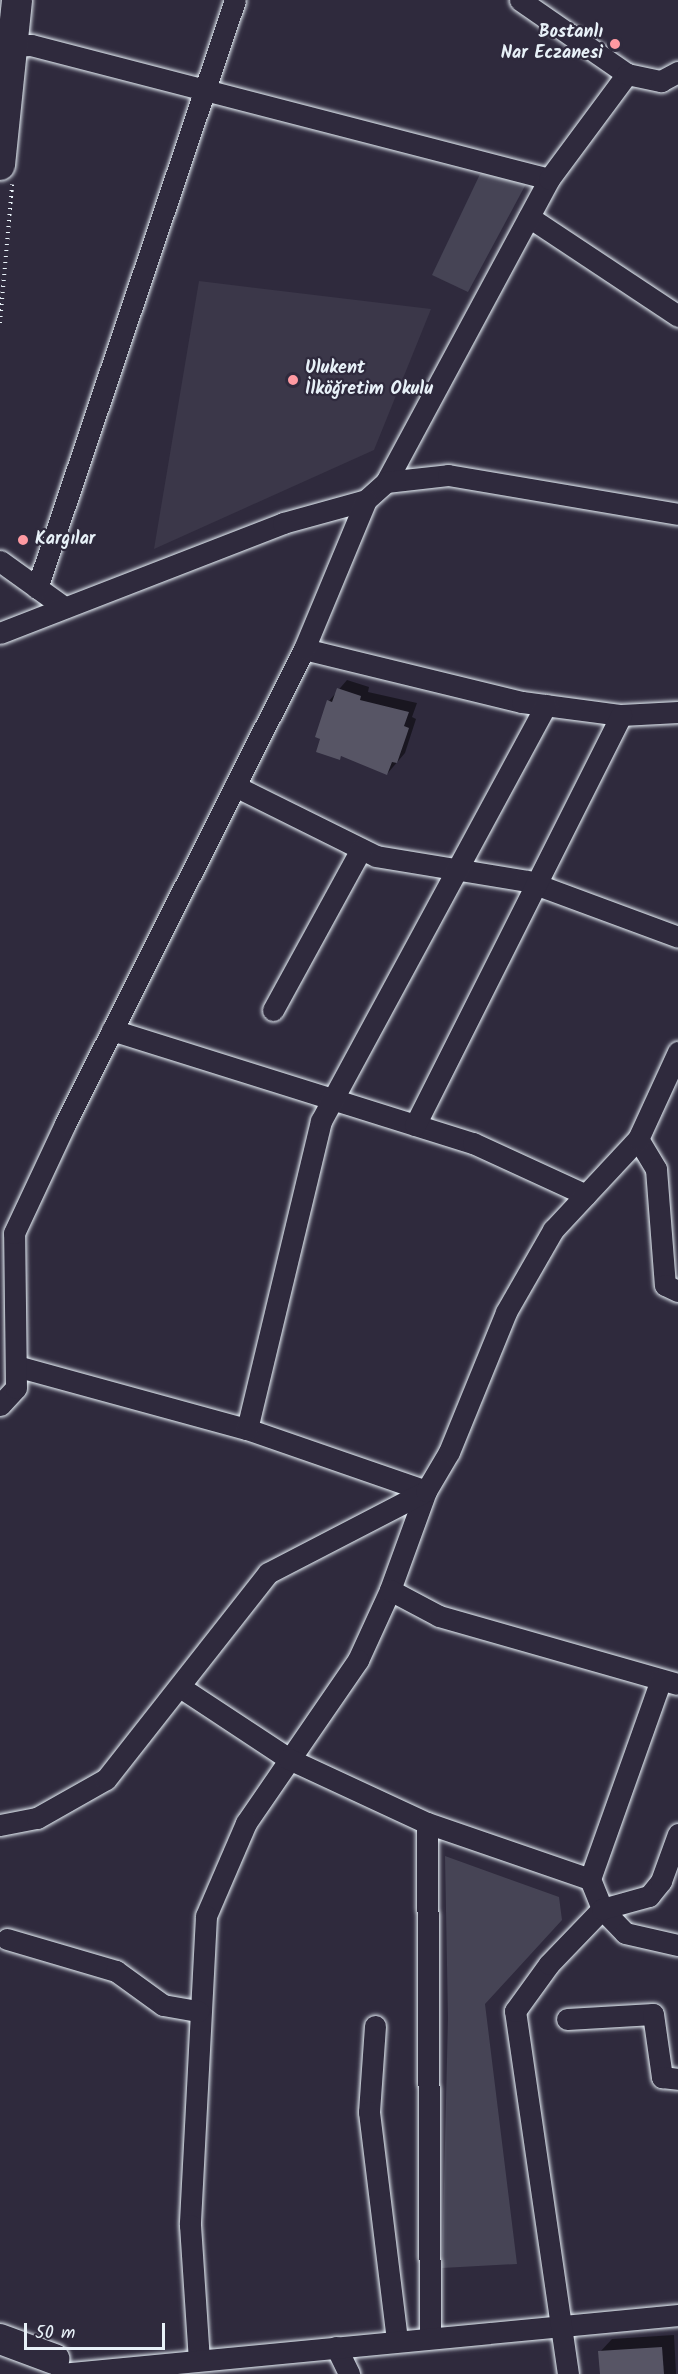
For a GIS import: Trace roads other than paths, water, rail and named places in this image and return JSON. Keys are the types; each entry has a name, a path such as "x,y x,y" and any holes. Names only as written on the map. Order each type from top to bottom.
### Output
{"highway":[{"path":"0,165 10,46 17,0"},
{"path":"0,2338 58,2366"}],"street":[{"path":"38,588 235,0"},
{"path":"520,0 627,74 672,82"},
{"path":"10,46 31,45 205,93 549,179"},
{"path":"0,1405 16,1388 14,1233 112,1030 304,649 366,500 386,482 549,179 627,74"},
{"path":"529,217 678,316"},
{"path":"386,482 448,475 678,514"},
{"path":"0,633 283,523 366,500"},
{"path":"0,561 64,607"},
{"path":"304,649 546,705 621,716 678,712"},
{"path":"247,1429 321,1121 546,705"},
{"path":"415,1125 621,716"},
{"path":"235,786 376,856 536,884 678,937"},
{"path":"273,1010 361,849"},
{"path":"112,1030 473,1143 586,1195"},
{"path":"199,2360 190,2225 198,2011 206,1916 246,1823 358,1660 390,1590 426,1491 448,1452 506,1312 553,1230 638,1139 678,1052"},
{"path":"638,1139 656,1169 665,1285 678,1291"},
{"path":"16,1366 247,1429 426,1491"},
{"path":"0,1825 37,1818 106,1779 268,1574 426,1491"},
{"path":"390,1590 439,1616 669,1682 590,1879 602,1909 625,1933 678,1944"},
{"path":"180,1687 289,1759 427,1823 590,1879"},
{"path":"427,1823 430,2337"},
{"path":"568,2374 515,2011 549,1964 602,1909 649,1896 661,1881 678,1834"},
{"path":"7,1939 116,1971 163,2005 198,2011"},
{"path":"567,2019 653,2014 662,2077 678,2079"},
{"path":"375,2026 369,2112 397,2340"},
{"path":"0,2353 58,2366 143,2369 199,2360 397,2340 678,2315"},
{"path":"336,2347 349,2374"}],"place":[{"name":"Bostanlı Nar Eczanesi","path":"615,44"},
{"name":"Ulukent İlköğretim Okulu","path":"293,380"},
{"name":"Kargılar","path":"23,540"}]}
